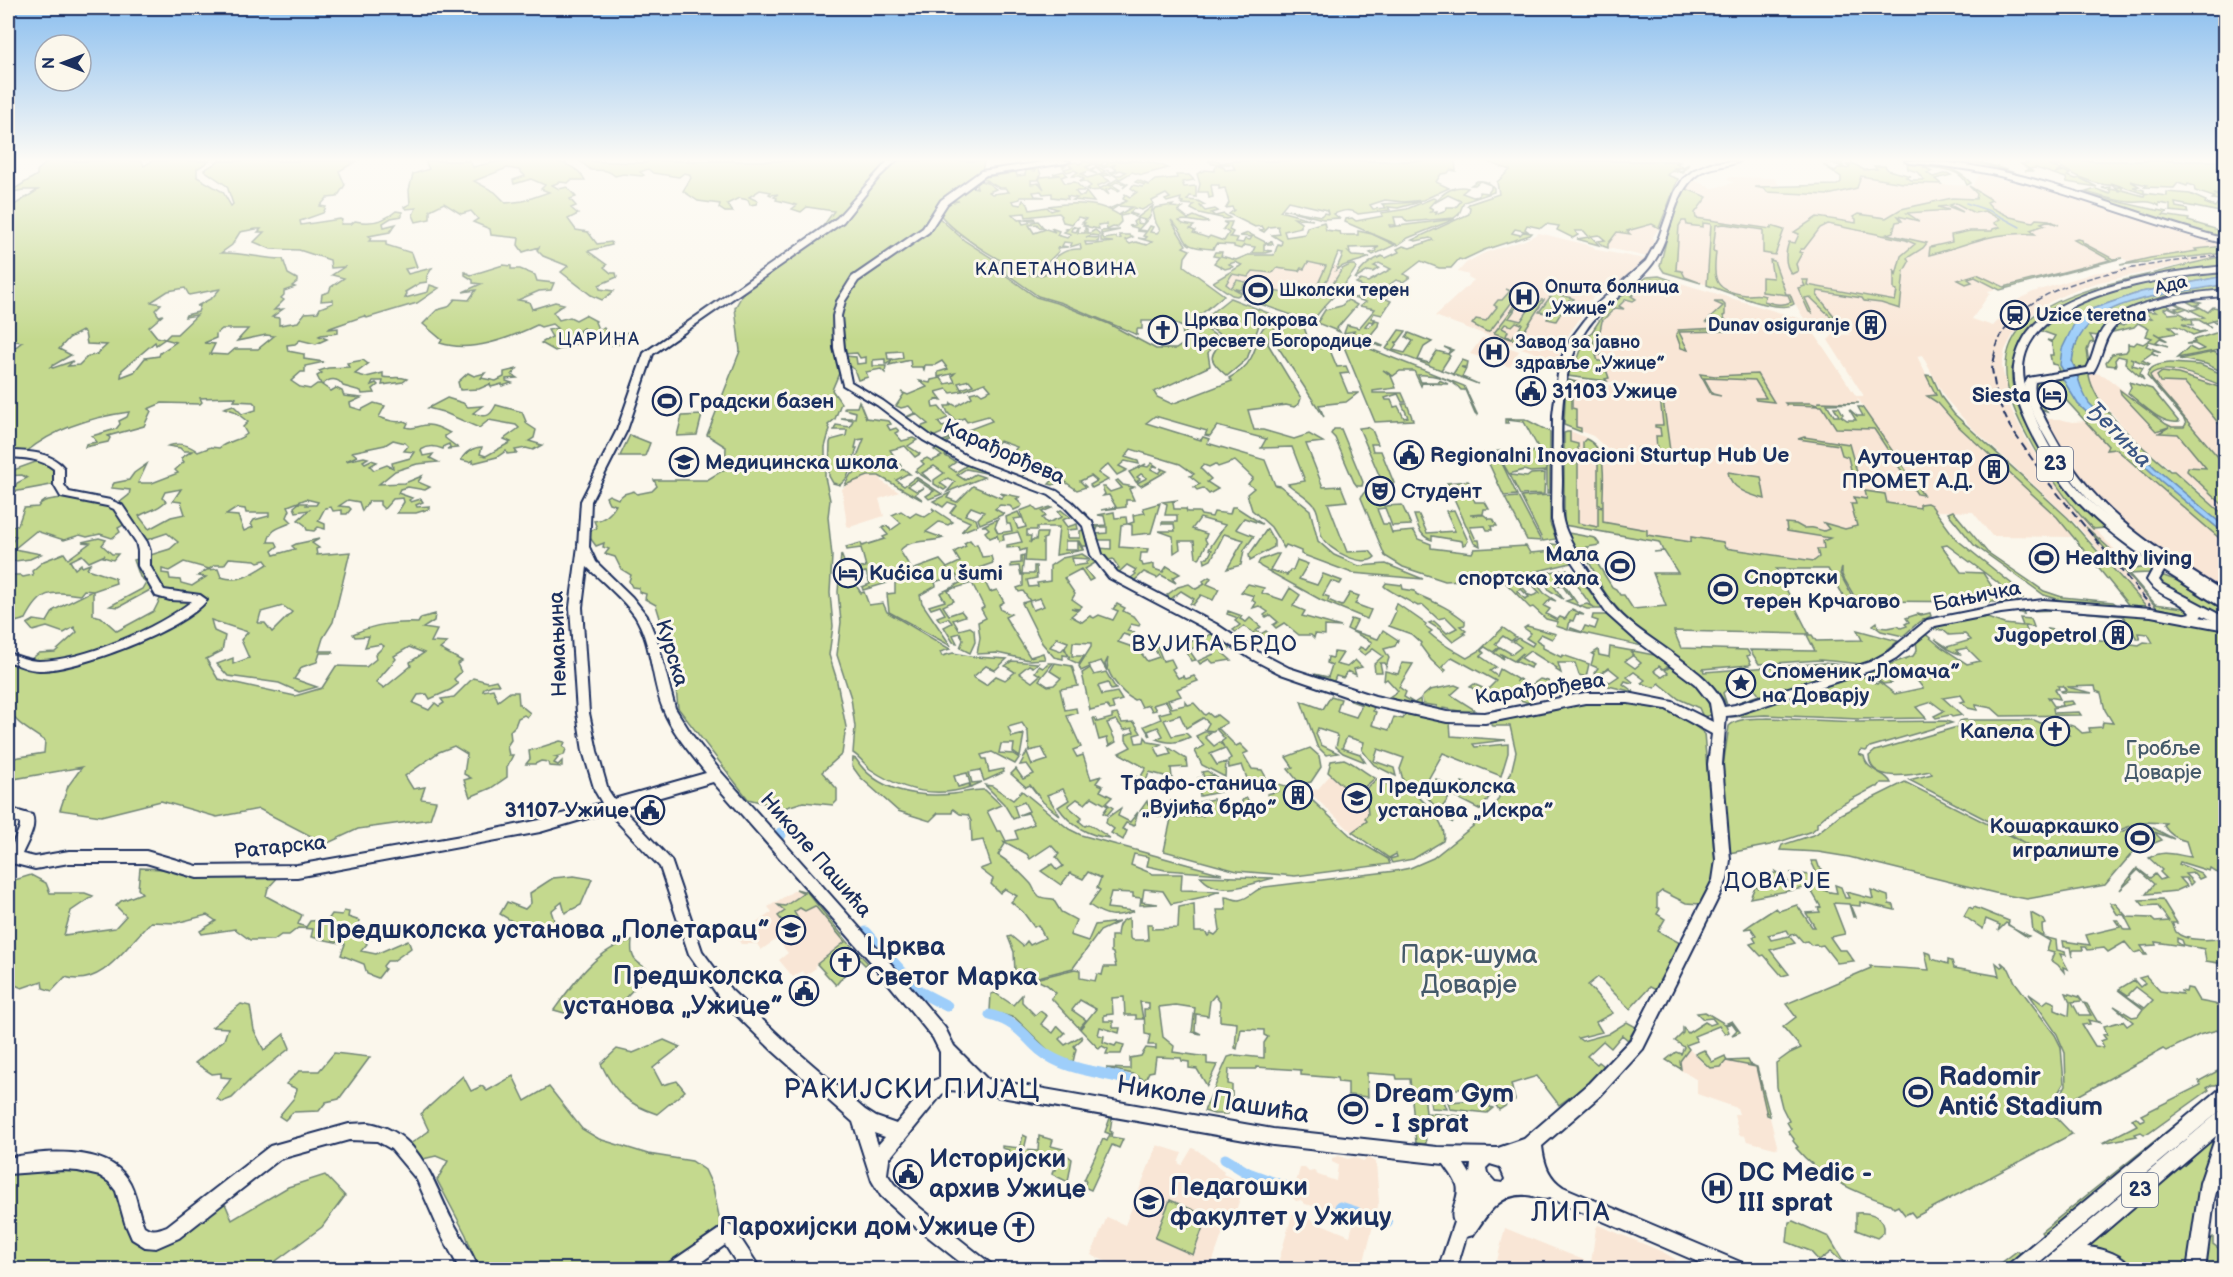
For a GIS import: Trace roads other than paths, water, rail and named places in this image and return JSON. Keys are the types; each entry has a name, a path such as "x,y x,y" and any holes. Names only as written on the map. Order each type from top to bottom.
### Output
{"street":[{"name":"Немањина","path":"839,221 650,352 622,431 586,501 584,546 579,573 576,619 583,713 590,751 602,791 611,806 666,864 696,954 726,995 779,1046 859,1116 879,1127 899,1133"},
{"name":"Карађорђева","path":"932,221 926,230 862,273 851,284 839,306 837,325 844,380 880,403 917,432 968,461 1053,493 1068,504 1088,525 1097,555 1113,575 1212,627 1254,655 1285,671 1374,701 1447,717 1485,718 1585,698 1647,699 1673,706 1718,731"},
{"path":"1447,1269 1480,1178 1478,1166 1492,1157 1531,1144 1595,1089 1639,1042 1717,889 1722,860 1715,771 1720,712 1714,697 1704,686 1640,637 1611,611 1564,541 1557,520 1561,381 1572,344 1598,308 1639,274 1653,257 1668,221"},
{"path":"2156,221 2226,242"},
{"name":"23","path":"2226,269 2136,283 2073,301 2055,311 2036,327 2027,340 2020,357 2018,375 2024,405 2039,436 2060,472 2093,510 2154,557 2226,606"},
{"name":"Ада","path":"2226,293 2204,294 2170,301 2116,321 2108,329 2092,367 2086,371 2033,379 2029,385 2038,414 2063,464 2085,493 2112,519 2226,599"},
{"path":"8,454 42,458 56,464 59,468 59,485 65,495 110,503 118,507 141,542 147,575 159,593 169,596 192,596 201,600 154,629 88,656 42,666 23,664 8,657"},
{"name":"Курска","path":"584,546 588,559 641,616 652,643 669,709 681,730 716,776"},
{"path":"2154,557 2159,569 2153,580 2158,587 2226,625"},
{"path":"579,573 586,570 598,571"},
{"path":"2155,574 2168,574 2187,580"},
{"name":"Бањичка","path":"1720,712 1735,710 1866,669 1892,654 1924,626 1940,620 2001,609 2043,604 2151,612 2226,625"},
{"path":"2186,618 2197,613 2191,605"},
{"path":"611,806 716,776"},
{"name":"Николе Пашића","path":"716,776 876,957 939,1033 948,1051 982,1085"},
{"name":"Ратарска","path":"8,814 27,819 27,827 14,858 35,863 69,857 146,857 197,872 228,873 297,871 540,825 611,806"},
{"name":"Николе Пашића","path":"948,1051 948,1082 982,1085 1273,1137 1444,1157 1470,1168 1488,1188 1508,1179"},
{"path":"878,1168 882,1154 899,1133 936,1088 948,1082"},
{"path":"2015,1269 2226,1095"},
{"path":"859,1116 867,1130 880,1179 888,1190 985,1269"},
{"name":"23","path":"2050,1266 2226,1117"},
{"path":"8,1166 27,1162 73,1161 109,1172 122,1184 129,1198 135,1231 148,1239 164,1237 173,1232 255,1166 276,1152 350,1132 380,1133 391,1138 423,1174 446,1226 470,1269"},
{"path":"2196,1269 2206,1189 2214,1160 2226,1133"},
{"path":"1458,1236 1486,1201 1508,1179 1531,1144"},
{"path":"1531,1144 1536,1166 1554,1191"},
{"name":"Николе Пашића","path":"1444,1157 1452,1154 1492,1157"},
{"path":"1444,1157 1466,1184 1466,1196 1460,1215 1458,1236"},
{"path":"1492,1157 1508,1179 1554,1191 1739,1269"},
{"path":"674,1269 727,1233 752,1269"},
{"path":"2050,1266 2077,1255 2089,1255 2109,1261 2123,1269"}],"water":[{"name":"Ђетиња","path":"2225,276 2225,284 2156,296 2110,310 2091,322 2078,339 2072,362 2089,403 2155,468 2225,527 2225,534 2161,481 2078,404 2059,373 2063,370 2060,365 2062,349 2077,318 2086,311 2141,292"}],"waterway":[{"path":"2008,221 2020,227"},
{"path":"866,932 920,992 947,1006"},
{"path":"990,1015 1012,1024 1037,1048 1054,1059 1078,1068 1128,1080 1152,1090"},
{"path":"1225,1159 1248,1173 1286,1187"},
{"path":"1340,1207 1356,1212"},
{"path":"1374,1219 1387,1223"}],"railway":[{"path":"1994,356 2006,328 2028,306 2057,290 2127,269 2226,255"},
{"path":"1995,355 1992,369 1997,398 2010,427 2048,482 2150,605"}],"place":[{"name":"Школски терен","path":"1258,290"},
{"name":"Општа болница „Ужице”","path":"1524,297"},
{"name":"Uzice teretna","path":"2015,315"},
{"name":"Dunav osiguranje","path":"1871,325"},
{"name":"Црква Покрова Пресвете Богородице","path":"1163,330"},
{"name":"Завод за јавно здравље „Ужице”","path":"1494,352"},
{"name":"31103 Ужице","path":"1531,391"},
{"name":"Siesta","path":"2052,395"},
{"name":"Градски базен","path":"667,401"},
{"name":"Regionalni Inovacioni Sturtup Hub Ue","path":"1409,455"},
{"name":"Медицинска школа","path":"684,462"},
{"name":"Аутоцентар ПРОМЕТ А.Д.","path":"1994,469"},
{"name":"Студент","path":"1380,491"},
{"name":"Healthy living","path":"2044,558"},
{"name":"Мала спортска хала","path":"1620,566"},
{"name":"Kućica u šumi","path":"848,573"},
{"name":"Спортски терен Крчагово","path":"1723,589"},
{"name":"Jugopetrol","path":"2118,635"},
{"name":"Споменик „Ломача” на Доварју","path":"1741,683"},
{"name":"Капела","path":"2055,731"},
{"name":"Трафо-станица „Вујића брдо”","path":"1298,795"},
{"name":"Предшколска установа „Искра”","path":"1357,798"},
{"name":"31107 Ужице","path":"650,810"},
{"name":"Кошаркашко игралиште","path":"2140,838"},
{"name":"Предшколска установа „Полетарац”","path":"791,930"},
{"name":"Црква Светог Марка","path":"845,962"},
{"name":"Предшколска установа „Ужице”","path":"804,991"},
{"name":"Radomir Antić Stadium","path":"1918,1092"},
{"name":"Dream Gym - I sprat","path":"1353,1109"},
{"name":"Историјски архив Ужице","path":"908,1174"},
{"name":"DC Medic - III sprat","path":"1717,1188"},
{"name":"Педагошки факултет у Ужицу","path":"1149,1202"},
{"name":"Парохијски дом Ужице","path":"1019,1227"}],"district":[{"name":"КАПЕТАНОВИНА","path":"1056,269"},
{"name":"ЦАРИНА","path":"599,339"},
{"name":"ВУЈИЋА БРДО","path":"1215,644"},
{"name":"ДОВАРЈЕ","path":"1778,881"},
{"name":"РАКИЈСКИ ПИЈАЦ","path":"912,1090"},
{"name":"ЛИПА","path":"1571,1213"}],"park label":[{"name":"Гробље Доварје","path":"2163,760"},
{"name":"Парк-шума Доварје","path":"1469,970"}]}
